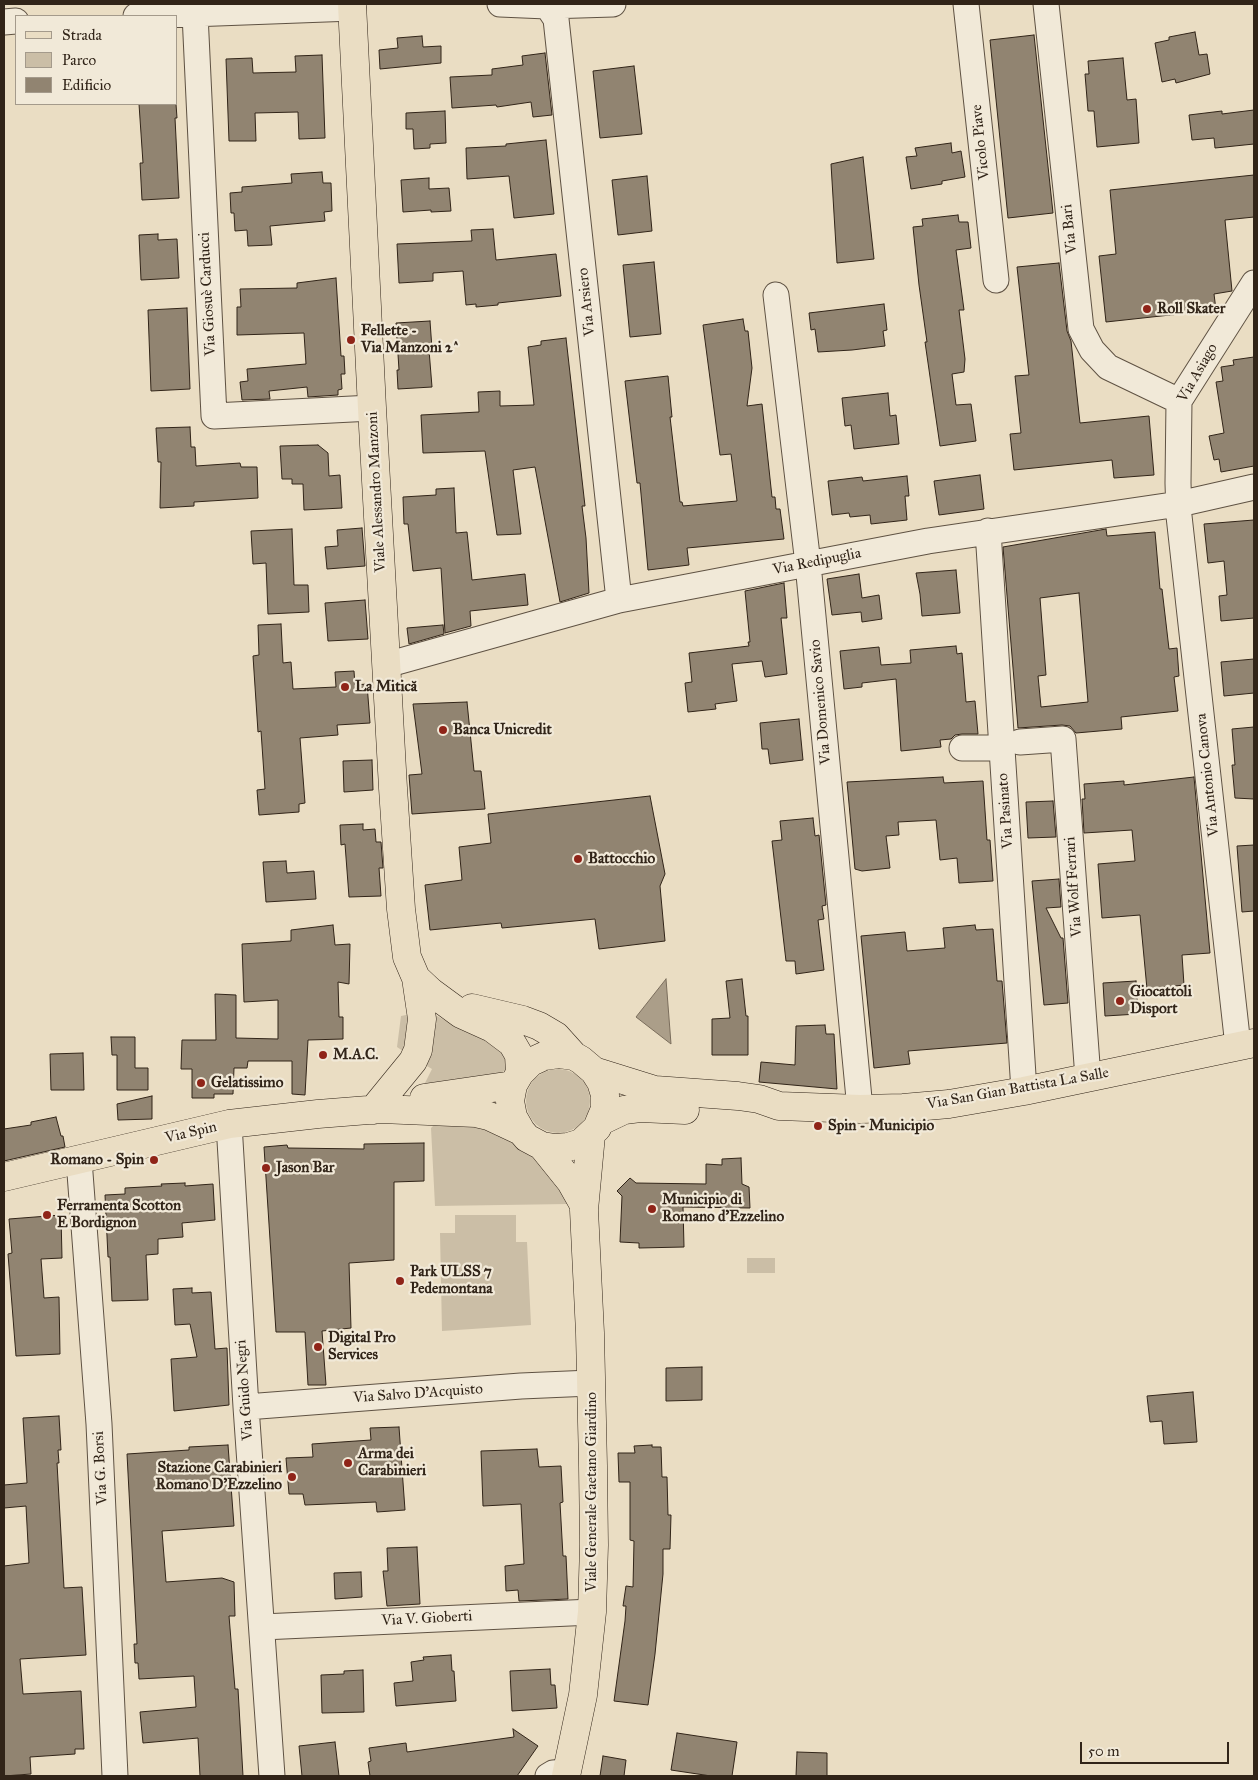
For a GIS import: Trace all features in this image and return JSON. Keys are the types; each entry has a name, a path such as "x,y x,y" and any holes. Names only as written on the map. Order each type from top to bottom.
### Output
{"main road":[{"name":"Viale Alessandro Manzoni","path":"352,6 372,408 401,910 407,957 416,978 422,1019 418,1050 413,1061 377,1109"},
{"name":"Viale Alessandro Manzoni","path":"416,978 431,992 461,1014 492,1028 512,1043 519,1055 516,1079"},
{"name":"Viale Alessandro Manzoni","path":"449,1005 484,1010 539,1026 556,1036 584,1063"},
{"name":"Via San Gian Battista La Salle","path":"596,1128 624,1110 640,1108 757,1111 779,1106 860,1109 949,1104 1024,1091 1246,1044"},
{"name":"Via Spin","path":"377,1109 420,1098 516,1079 530,1062 544,1056 559,1054 584,1063"},
{"name":"Via San Gian Battista La Salle","path":"584,1063 655,1090 745,1097 759,1099 779,1106"},
{"path":"584,1063 601,1082 605,1095 605,1108 596,1128"},
{"path":"516,1079 510,1101 513,1117 532,1139"},
{"name":"Via Spin","path":"4,1177 229,1124 377,1109 476,1113 489,1116 532,1139 555,1148 581,1143 596,1128"},
{"name":"Viale Generale Gaetano Giardino","path":"560,1775 583,1696 592,1612 594,1526 584,1205 588,1153 596,1128"},
{"name":"Viale Generale Gaetano Giardino","path":"532,1139 566,1174 584,1205"}],"street":[{"path":"500,4 613,4"},
{"name":"Vicolo Piave","path":"966,4 996,280"},
{"name":"Via Bari","path":"1046,4 1082,329 1092,350 1108,366 1178,401"},
{"name":"Via Arsiero","path":"547,5 556,19 619,600"},
{"path":"166,15 352,6"},
{"name":"Via Giosuè Carducci","path":"195,14 214,416 372,408"},
{"name":"Via Asiago","path":"1179,504 1178,401 1254,283"},
{"name":"Via Domenico Savio","path":"776,295 808,564 860,1109"},
{"name":"Via Redipuglia","path":"386,665 619,600 988,531 1179,504 1254,487"},
{"name":"Via Antonio Canova","path":"1179,504 1246,1044"},
{"name":"Via Pasinato","path":"988,531 1011,745 1024,1091"},
{"name":"Via Wolf Ferrari","path":"1011,745 1063,739 1088,1078"},
{"path":"962,748 1011,745"},
{"name":"Via Guido Negri","path":"229,1124 246,1407 272,1776"},
{"name":"Via G. Borsi","path":"78,1160 99,1424 115,1776"},
{"name":"Via Salvo D'Acquisto","path":"246,1407 521,1386 590,1383"},
{"name":"Via V. Gioberti","path":"262,1627 592,1612"}],"green space":[{"path":"430,1012 446,1021 477,1032 506,1052 508,1067 502,1073 423,1087 432,1069 422,1063"},
{"path":"401,1016 410,1016 406,1053 397,1047"},
{"path":"558,1069 576,1075 584,1083 590,1101 584,1119 576,1127 558,1133 540,1127 532,1119 526,1101 532,1083 540,1075"},
{"path":"440,1119 474,1122 513,1142 552,1172 568,1204 435,1206 431,1128"},
{"path":"455,1215 516,1215 516,1242 527,1242 531,1325 442,1331 440,1233 455,1233"},
{"path":"747,1258 775,1258 775,1273 747,1273"}],"shaded area":[{"path":"666,979 671,1044 636,1017"}],"building":[{"path":"1195,32 1199,55 1207,54 1210,74 1176,83 1175,79 1162,82 1155,43 1169,40 1169,37"},
{"path":"1034,35 1053,213 1008,218 990,40"},
{"path":"422,36 423,47 441,46 441,63 380,69 379,50 398,48 397,38"},
{"path":"545,53 552,115 533,117 531,102 497,107 496,105 452,108 450,77 492,75 492,69 523,65 522,56"},
{"path":"322,55 325,138 299,139 298,112 255,113 256,141 229,141 226,59 252,58 253,73 296,72 295,56"},
{"path":"1123,58 1127,100 1136,99 1139,143 1097,147 1094,111 1088,111 1085,74 1089,74 1088,61"},
{"path":"634,66 642,134 600,138 593,71"},
{"path":"139,105 176,105 179,198 142,200 140,163 143,163"},
{"path":"1254,110 1254,144 1215,148 1214,138 1192,140 1189,115 1222,111 1222,114"},
{"path":"445,111 446,143 430,144 430,148 414,149 413,129 406,129 406,113"},
{"path":"546,140 554,214 514,218 509,176 467,179 466,148 506,146 506,144"},
{"path":"951,143 952,153 961,151 965,177 942,181 942,184 911,189 906,157 917,156 915,148"},
{"path":"863,157 874,259 837,263 831,164"},
{"path":"322,172 323,183 331,183 332,211 324,212 325,221 270,226 272,245 248,246 247,230 235,231 234,213 231,213 230,193 242,192 242,187 292,183 291,174"},
{"path":"1254,175 1254,217 1225,220 1232,291 1214,294 1216,310 1106,322 1099,256 1116,254 1110,190"},
{"path":"647,176 652,231 618,235 612,180"},
{"path":"429,178 429,189 449,188 451,211 403,212 401,180"},
{"path":"958,215 959,222 968,222 971,248 956,250 964,310 959,310 965,359 964,372 952,374 956,405 971,404 976,441 940,446 925,342 927,342 913,227 923,226 922,219"},
{"path":"493,229 496,260 556,254 561,296 476,307 476,304 466,305 463,271 433,273 433,281 399,283 397,244 472,241 471,230"},
{"path":"158,234 158,240 177,239 179,278 141,280 139,235"},
{"path":"654,262 661,334 630,337 623,265"},
{"path":"1059,263 1067,331 1071,341 1080,423 1149,416 1154,475 1114,478 1112,460 1014,470 1010,434 1021,433 1015,376 1029,375 1017,267"},
{"path":"336,278 341,356 344,356 345,374 341,374 342,389 338,390 338,395 308,397 307,387 269,391 270,399 242,400 240,382 248,381 247,369 306,364 304,333 237,335 237,307 241,307 240,289 297,288 297,283"},
{"path":"884,304 887,330 883,331 885,346 818,352 815,329 811,330 809,313"},
{"path":"187,308 190,389 151,391 148,310"},
{"path":"743,319 745,331 748,331 752,368 747,406 762,404 772,497 775,497 776,509 780,509 784,539 687,548 689,565 648,570 640,483 637,483 625,381 668,376 672,417 670,417 680,502 682,502 683,506 737,501 731,454 720,455 703,325"},
{"path":"430,321 432,349 429,350 432,387 398,389 397,370 399,370 396,323"},
{"path":"566,338 585,506 582,506 589,593 560,602 535,467 513,470 521,534 497,535 485,451 423,453 421,415 479,412 478,392 500,391 500,406 534,405 528,347 541,345 541,341"},
{"path":"1254,357 1254,466 1221,472 1219,459 1214,460 1209,436 1224,433 1216,382 1223,381 1221,367 1234,365 1233,360"},
{"path":"888,393 890,416 896,415 899,444 854,449 851,425 845,426 842,398"},
{"path":"190,427 191,447 195,447 196,466 240,463 241,467 257,467 258,498 194,502 194,506 160,508 161,462 158,462 156,428"},
{"path":"318,445 328,453 329,476 340,475 342,508 304,510 303,484 292,484 292,479 282,479 280,446"},
{"path":"980,475 984,509 939,515 934,481"},
{"path":"907,476 909,496 905,496 907,520 871,524 870,515 850,517 849,513 832,515 828,481 862,477 863,481"},
{"path":"454,488 456,533 467,532 472,580 525,574 528,605 470,611 471,626 445,633 441,568 413,571 408,524 404,524 403,497 436,495 436,489"},
{"path":"1254,520 1254,618 1221,621 1219,596 1227,595 1224,561 1208,563 1204,524"},
{"path":"362,528 365,566 327,569 325,547 338,546 337,530"},
{"path":"292,529 294,585 308,585 309,612 268,614 266,563 253,564 251,531"},
{"path":"1106,529 1107,536 1155,532 1160,589 1162,589 1169,649 1177,648 1179,676 1174,677 1178,711 1121,717 1122,729 1076,733 1070,726 1062,725 1018,728 1003,547","holes":["1079,593 1088,702 1041,707 1038,676 1046,675 1040,598"]},
{"path":"956,570 960,613 922,616 916,573"},
{"path":"859,574 862,598 879,595 882,619 862,622 861,612 832,615 827,579"},
{"path":"784,583 787,618 781,618 787,674 765,677 762,661 732,664 737,701 715,704 716,709 688,712 685,683 692,682 689,653 749,646 745,591"},
{"path":"365,600 368,639 328,641 325,603"},
{"path":"281,624 283,663 291,662 293,689 336,687 335,672 354,671 355,685 367,684 370,723 337,725 338,735 300,738 305,803 299,804 299,812 259,815 257,790 265,789 261,731 258,732 253,656 259,655 258,625"},
{"path":"443,625 444,634 409,644 407,628"},
{"path":"956,646 957,654 962,653 966,702 975,701 978,734 955,735 951,739 940,740 941,747 901,751 896,679 862,683 862,687 844,689 840,651 879,647 881,665 911,663 910,650"},
{"path":"1254,659 1254,693 1224,696 1221,662"},
{"path":"467,702 474,771 481,771 485,809 412,814 409,775 422,774 413,704"},
{"path":"799,719 803,760 770,764 768,749 762,749 760,723"},
{"path":"1254,727 1254,799 1235,798 1232,765 1235,765 1232,729"},
{"path":"372,760 373,790 344,792 343,761"},
{"path":"943,777 944,783 983,781 987,840 990,840 993,881 959,883 957,858 940,860 936,820 898,822 899,835 886,836 890,868 862,871 855,869 847,782"},
{"path":"1194,777 1210,953 1182,955 1184,985 1147,989 1140,915 1102,918 1098,864 1135,861 1132,830 1084,833 1082,799 1085,799 1084,784 1124,781 1124,785"},
{"name":"Battocchio","path":"650,796 665,874 660,886 665,941 599,949 595,919 502,928 501,923 430,930 425,885 462,880 459,847 491,843 488,814"},
{"path":"1053,801 1056,837 1028,838 1026,802"},
{"path":"813,818 815,836 819,835 826,905 822,906 824,919 818,920 824,970 796,974 795,961 786,961 772,841 782,840 780,821"},
{"path":"363,824 363,830 375,829 376,842 381,842 383,868 379,868 381,896 349,897 345,844 341,845 340,825"},
{"path":"1254,845 1254,911 1242,912 1237,846"},
{"path":"286,861 287,873 314,871 316,899 266,902 263,862"},
{"path":"1059,879 1061,907 1046,908 1061,938 1063,938 1068,1003 1044,1005 1032,881"},
{"path":"333,925 335,945 350,944 349,984 338,982 339,1017 343,1017 343,1039 308,1040 305,1095 292,1094 292,1061 248,1061 247,1068 234,1068 233,1094 214,1094 214,1098 192,1098 192,1069 181,1069 182,1040 216,1040 215,994 236,995 236,1038 278,1039 278,1000 244,1002 242,944 291,941 291,930"},
{"path":"975,925 976,930 993,929 997,981 1002,981 1007,1043 908,1051 910,1064 874,1068 861,936 905,932 907,951 945,948 943,928"},
{"path":"742,979 746,1016 748,1016 748,1055 712,1055 712,1019 730,1018 726,981"},
{"path":"1136,981 1138,1014 1105,1016 1103,983"},
{"path":"825,1025 826,1034 834,1034 837,1089 759,1082 761,1062 795,1065 796,1026"},
{"path":"111,1037 135,1037 135,1068 148,1068 148,1090 117,1090 117,1055 112,1055"},
{"path":"83,1053 84,1090 51,1090 50,1054"},
{"path":"152,1096 152,1119 118,1120 117,1104"},
{"path":"56,1117 65,1147 4,1161 4,1129 31,1125 31,1122"},
{"path":"424,1143 424,1181 394,1182 394,1260 349,1263 351,1328 322,1331 326,1385 308,1385 305,1332 276,1332 264,1147 287,1145 288,1148 364,1149 364,1144"},
{"name":"Municipio di Romano d'Ezzelino","path":"741,1158 742,1184 749,1187 750,1208 683,1207 684,1247 639,1248 639,1243 620,1242 622,1196 617,1191 630,1178 636,1183 706,1184 706,1164 722,1165 722,1159"},
{"path":"185,1183 185,1186 213,1184 215,1220 182,1223 183,1237 158,1239 158,1254 146,1255 148,1300 112,1301 105,1195 125,1194 125,1188"},
{"path":"61,1215 62,1258 41,1259 44,1298 59,1297 60,1354 16,1356 8,1254 12,1253 9,1219"},
{"path":"192,1288 192,1293 211,1292 215,1349 227,1348 229,1405 174,1411 171,1359 197,1357 190,1324 175,1325 173,1289"},
{"path":"702,1367 702,1400 666,1401 666,1368"},
{"path":"1193,1392 1197,1442 1164,1444 1162,1421 1150,1422 1147,1396"},
{"path":"59,1416 61,1450 58,1450 59,1463 57,1463 64,1588 82,1587 86,1655 20,1659 23,1694 81,1691 84,1749 75,1749 75,1754 30,1757 31,1774 4,1776 4,1566 29,1563 26,1506 4,1508 4,1485 27,1483 23,1418"},
{"path":"399,1427 405,1510 377,1512 376,1502 305,1505 303,1494 289,1494 286,1458 313,1457 312,1444 371,1440 370,1428"},
{"path":"228,1445 234,1526 162,1531 166,1582 222,1578 234,1582 235,1616 229,1616 235,1689 238,1689 243,1776 200,1776 198,1738 143,1743 140,1712 196,1707 194,1676 139,1679 138,1663 135,1663 134,1644 137,1644 127,1454 189,1450 189,1447"},
{"path":"652,1445 652,1447 661,1447 662,1477 667,1477 668,1515 671,1515 670,1549 663,1549 663,1574 648,1705 614,1701 625,1621 626,1606 623,1606 626,1586 633,1587 634,1541 630,1540 630,1482 619,1482 618,1453 635,1453 634,1446"},
{"path":"537,1449 539,1467 561,1466 563,1502 560,1503 563,1556 566,1556 568,1599 519,1601 518,1590 506,1591 505,1566 524,1564 521,1504 483,1506 481,1451"},
{"path":"417,1547 420,1604 387,1606 383,1571 388,1571 387,1548"},
{"path":"361,1572 362,1597 335,1599 334,1573"},
{"path":"451,1655 456,1701 396,1706 394,1683 413,1681 411,1662 424,1660 423,1657"},
{"path":"550,1669 551,1685 555,1685 557,1708 512,1711 510,1671"},
{"path":"363,1670 364,1712 322,1713 321,1675 344,1674 344,1671"},
{"path":"513,1729 538,1746 517,1776 370,1776 368,1762 371,1761 369,1748 406,1743 407,1752 514,1737"},
{"path":"677,1733 737,1742 732,1776 711,1776 671,1770"},
{"path":"335,1742 339,1776 302,1776 299,1746"},
{"path":"797,1752 827,1753 827,1776 796,1776"},
{"path":"603,1756 626,1760 624,1776 600,1776"}],"place":[{"name":"Roll Skater","path":"1147,309"},
{"name":"Fellette - Via Manzoni 2^","path":"351,340"},
{"name":"La Mitică","path":"345,687"},
{"name":"Banca Unicredit","path":"443,730"},
{"name":"Battocchio","path":"578,859"},
{"name":"Giocattoli Disport","path":"1120,1001"},
{"name":"M.A.C.","path":"323,1055"},
{"name":"Gelatissimo","path":"201,1083"},
{"name":"Spin - Municipio","path":"818,1126"},
{"name":"Romano - Spin","path":"154,1160"},
{"name":"Jason Bar","path":"266,1168"},
{"name":"Municipio di Romano d'Ezzelino","path":"652,1209"},
{"name":"Ferramenta Scotton E Bordignon","path":"47,1215"},
{"name":"Park ULSS 7 Pedemontana","path":"400,1281"},
{"name":"Digital Pro Services","path":"318,1347"},
{"name":"Arma dei Carabinieri","path":"348,1463"},
{"name":"Stazione Carabinieri Romano D'Ezzelino","path":"292,1477"}]}
